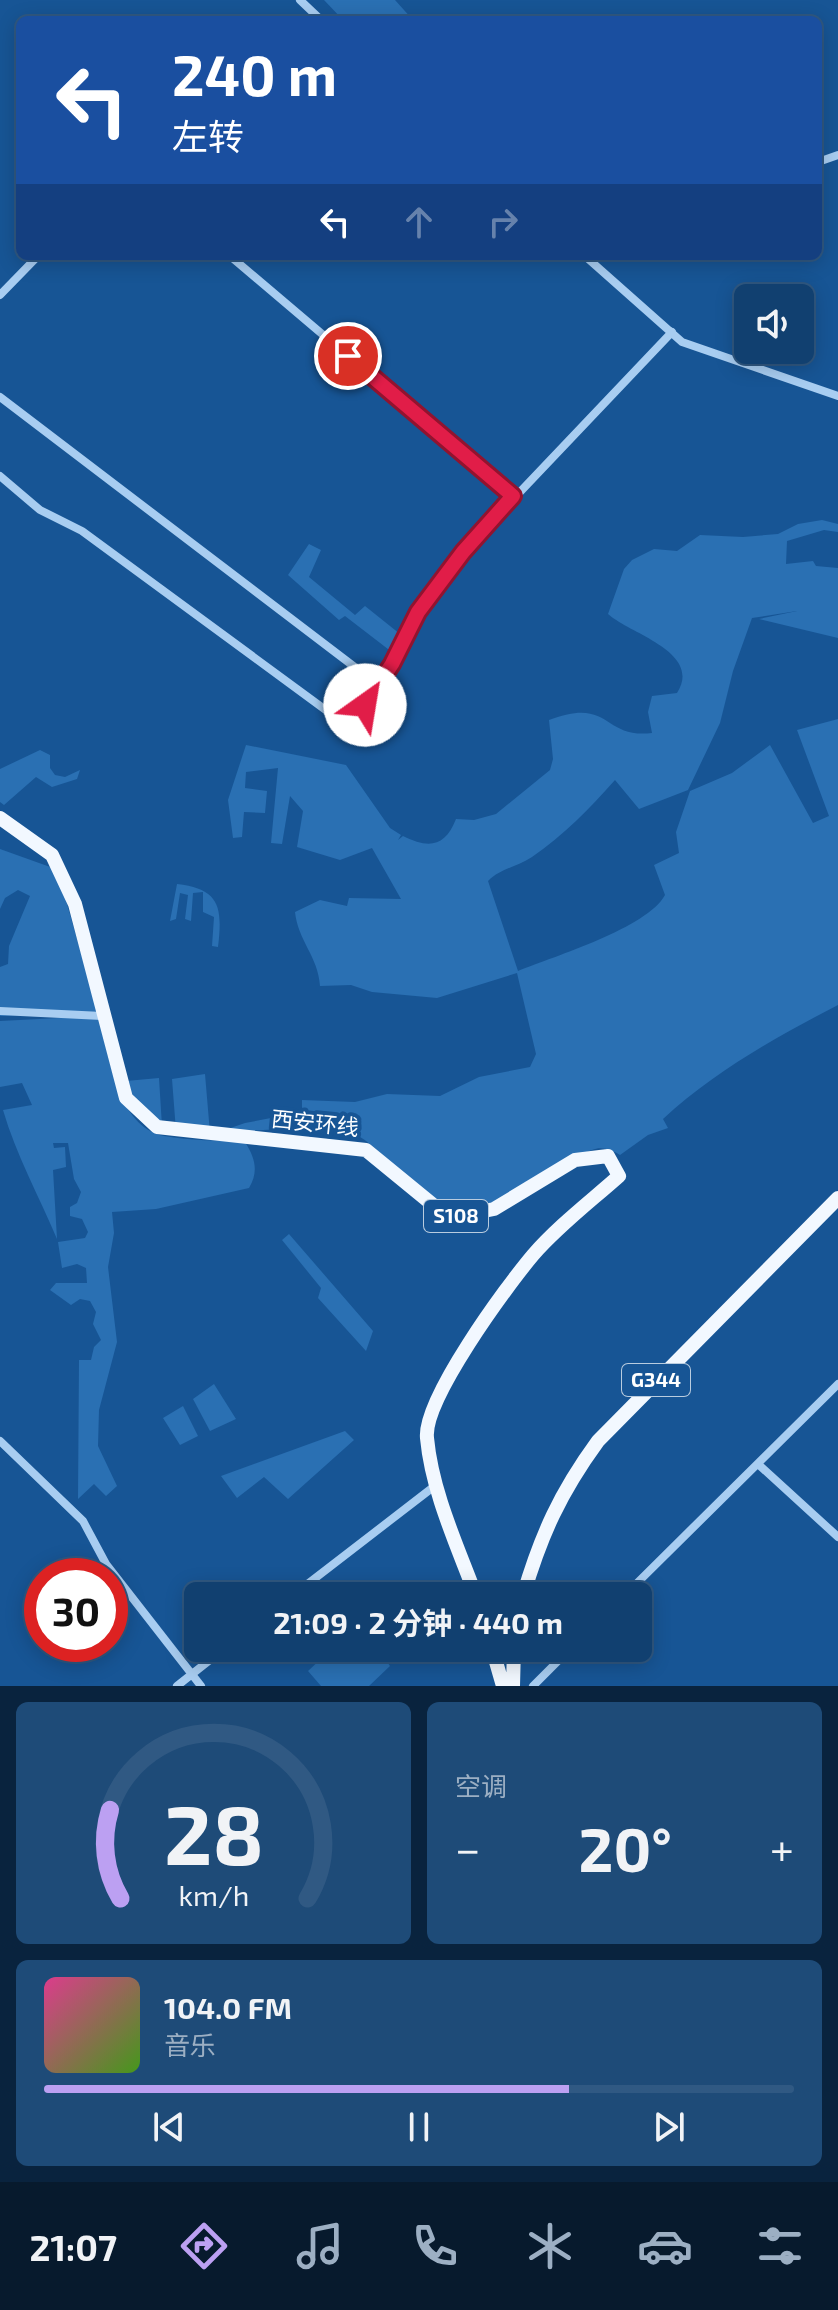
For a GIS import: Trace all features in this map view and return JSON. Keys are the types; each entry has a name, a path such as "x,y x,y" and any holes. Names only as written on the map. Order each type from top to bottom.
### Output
{"main road":[{"name":"西安环线","path":"0,818 52,855 75,904 126,1098 157,1127 366,1150 449,1218 494,1209 575,1160 608,1156 619,1176 534,1254 436,1399 428,1417 427,1436 436,1485 471,1582"},
{"name":"G344","path":"527,1582 542,1534 565,1486 598,1441 838,1198"},
{"path":"496,1662 503,1686"},
{"path":"513,1686 514,1662"}],"street":[{"path":"300,0 317,16"},
{"path":"0,295 34,260"},
{"path":"235,260 513,496"},
{"path":"590,260 682,342 838,396"},
{"path":"0,476 40,510 82,531 342,722 347,722 365,705 392,664 418,612 463,552 672,332"},
{"path":"0,397 377,684"},
{"path":"0,1011 102,1016"},
{"path":"638,1582 838,1384"},
{"path":"0,1441 83,1521 106,1564 201,1686"},
{"path":"758,1464 838,1537"},
{"path":"310,1582 436,1485"},
{"path":"177,1686 207,1662"},
{"path":"533,1686 557,1662"}],"shaded area":[{"path":"324,0 395,0 409,16 339,16"},
{"path":"822,520 838,524 838,532 824,530 787,541 786,564 813,561 816,566 838,568 838,638 759,619 797,611 752,618 733,671 720,723 688,790 639,809 615,780 555,840 532,857 488,881 518,971 599,940 640,919 665,895 654,865 679,853 676,832 690,791 732,773 770,745 813,823 829,816 797,730 838,719 838,1005 769,1043 703,1086 663,1119 668,1128 648,1135 620,1155 606,1149 592,1150 511,1197 478,1210 461,1212 435,1202 368,1142 343,1130 308,1128 216,1133 245,1123 302,1112 302,1100 355,1102 387,1094 440,1096 479,1077 530,1067 536,1054 517,973 437,998 372,992 351,985 320,986 316,966 300,932 295,912 320,900 347,906 349,898 401,899 372,848 340,860 297,847 303,811 290,796 282,844 271,843 278,768 246,772 245,788 267,791 265,813 244,812 242,837 233,838 228,800 246,745 346,765 390,828 401,835 398,840 403,836 421,843 435,843 447,835 456,819 474,820 496,814 550,770 553,759 549,720 584,713 596,715 624,730 652,733 648,712 652,696 677,693 682,679 680,666 672,655 608,614 624,569 632,560 654,549 677,551 700,535 743,537 778,534 798,524"},
{"path":"309,544 321,550 309,577 355,615 365,606 405,638 397,656 345,616 339,620 288,575"},
{"path":"40,750 50,755 50,768 55,775 65,777 80,770 77,779 52,787 36,777 4,805 0,802 0,769"},
{"path":"0,849 53,868 63,890 98,1012 0,1016 0,967 8,964 9,946 30,896 18,890 5,898 0,909"},
{"path":"177,884 202,890 215,902 220,921 218,947 212,946 214,917 203,912 203,892 193,893 191,921 185,919 188,895 180,893 176,919 170,921"},
{"path":"98,1016 111,1068 125,1104 135,1119 148,1130 164,1136 245,1142 255,1170 249,1188 156,1209 112,1212 114,1233 108,1267 117,1342 99,1410 98,1446 117,1486 106,1496 94,1484 78,1499 79,1360 91,1360 94,1347 101,1340 93,1324 96,1312 90,1301 80,1299 71,1305 50,1290 56,1283 87,1283 86,1268 77,1264 62,1268 58,1242 85,1238 88,1232 82,1219 70,1216 70,1207 77,1203 81,1192 74,1179 68,1143 53,1143 54,1148 65,1147 66,1167 53,1170 57,1239 21,1159 3,1110 32,1105 22,1083 0,1087 0,1021"},
{"path":"205,1074 210,1133 176,1131 172,1079"},
{"path":"159,1078 162,1126 137,1106 126,1081"},
{"path":"289,1234 373,1331 366,1351 318,1298 321,1288 282,1240"},
{"path":"214,1384 236,1419 210,1431 193,1399"},
{"path":"183,1406 198,1436 180,1445 163,1418"},
{"path":"345,1431 354,1440 288,1499 264,1477 237,1498 221,1476"},
{"path":"318,1662 387,1662 390,1666 369,1686 321,1686 308,1671"}],"route":[{"path":"348,356 513,496 463,552 418,612 392,664 365,705"}]}
